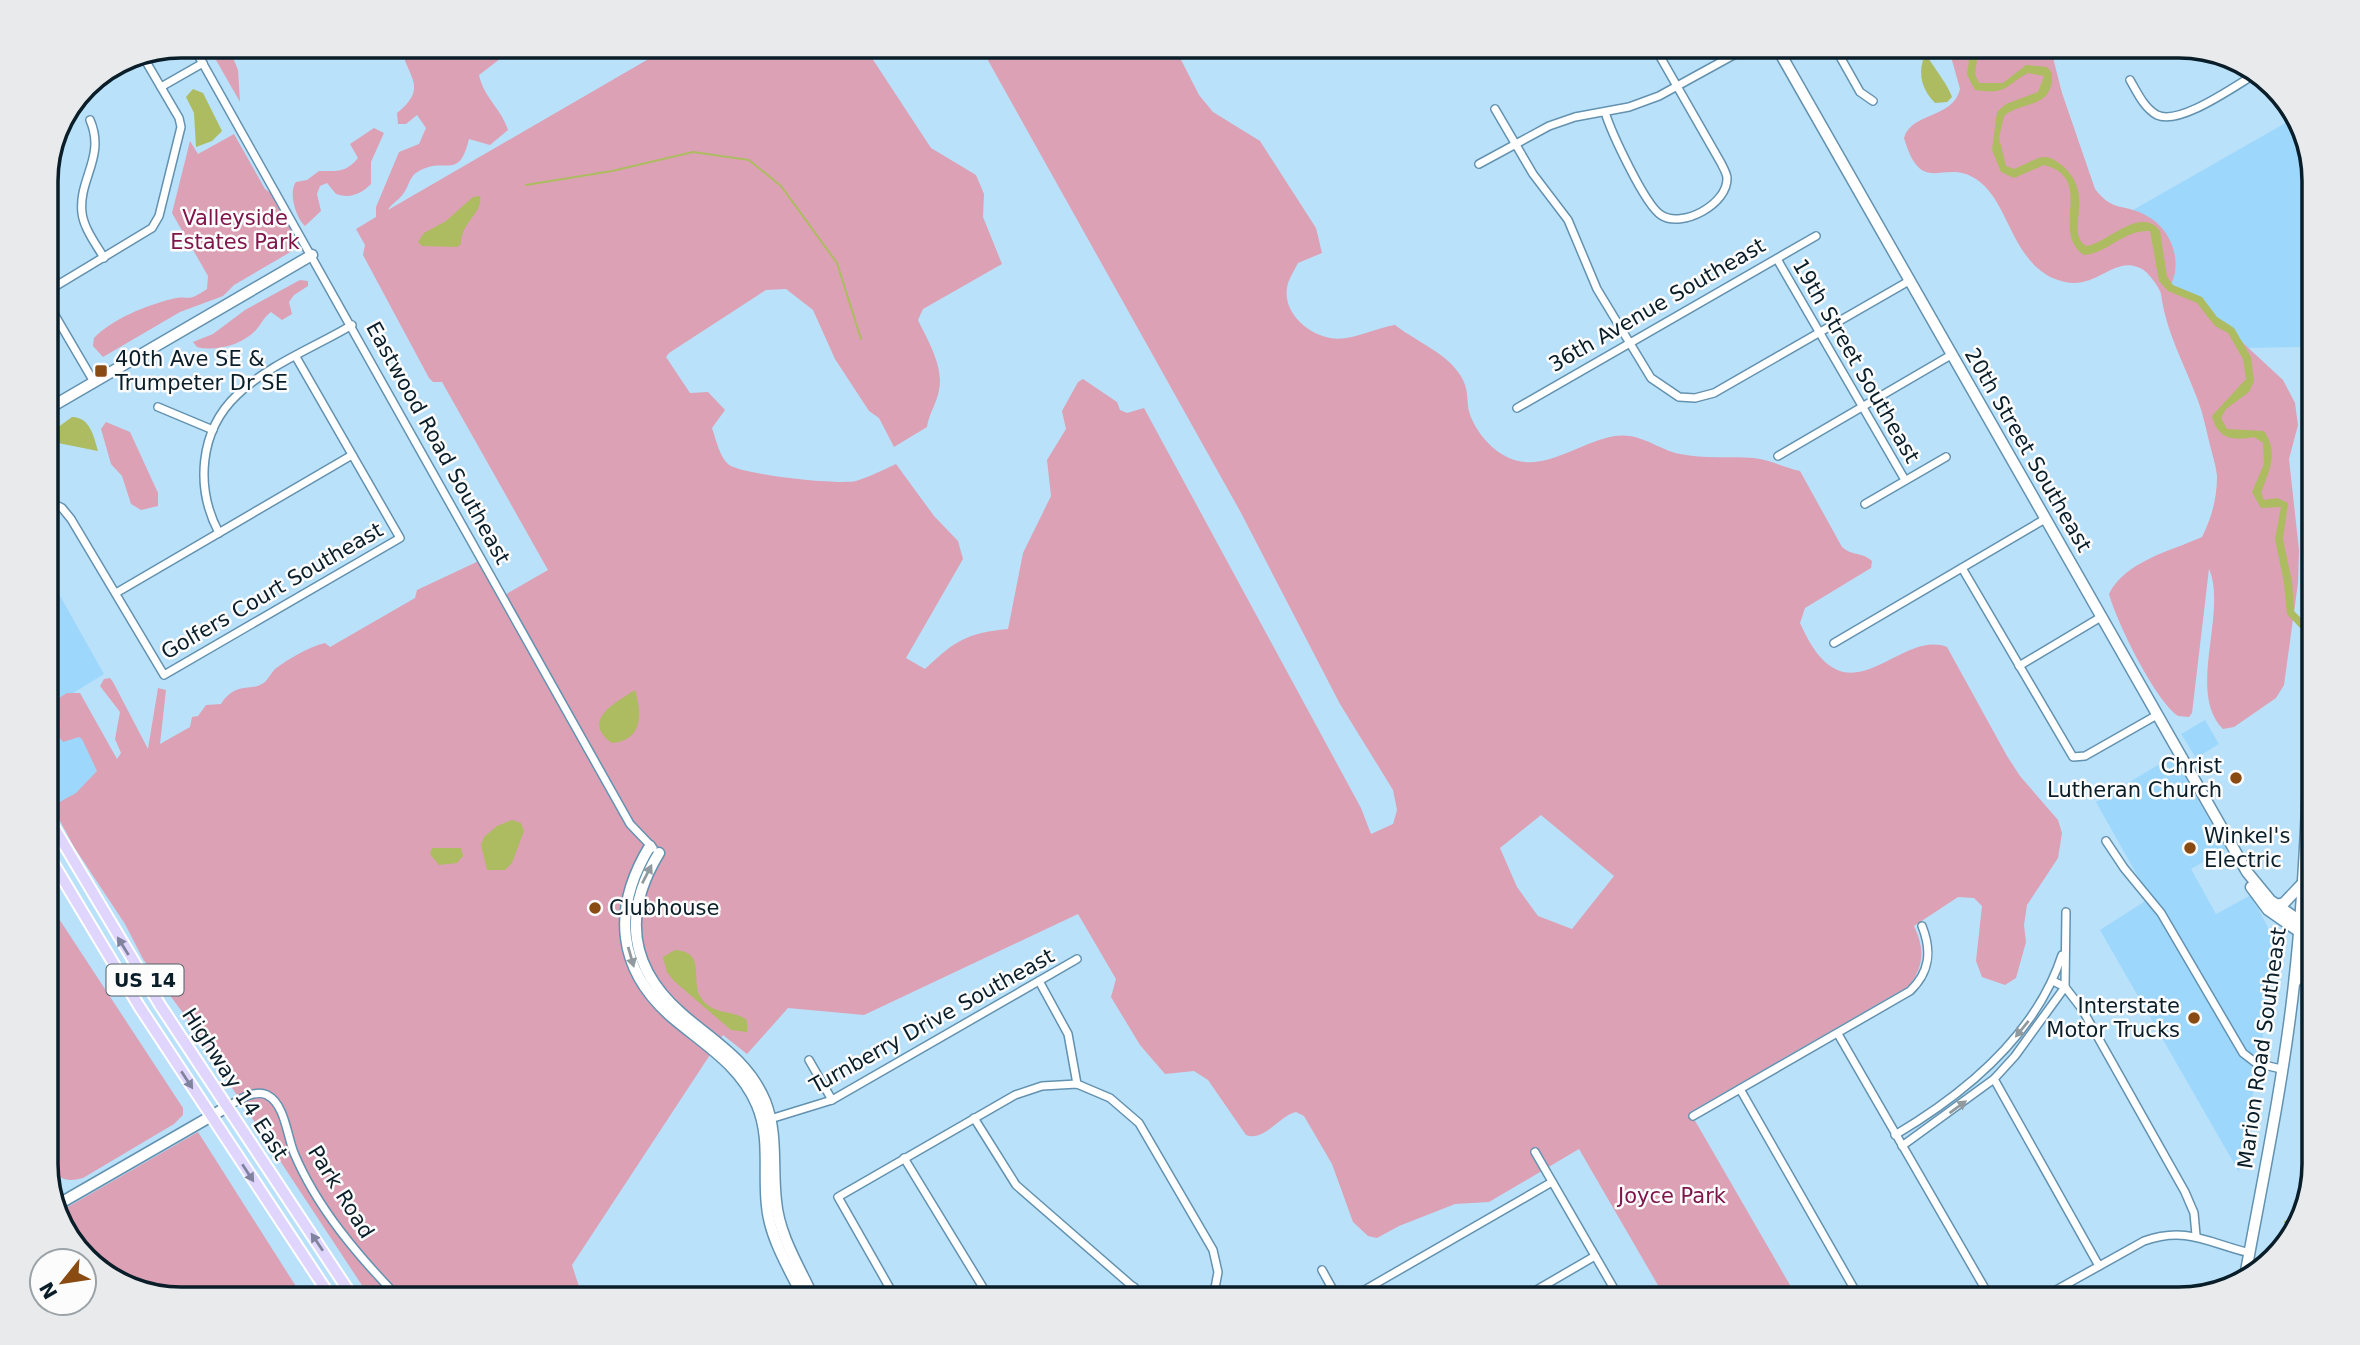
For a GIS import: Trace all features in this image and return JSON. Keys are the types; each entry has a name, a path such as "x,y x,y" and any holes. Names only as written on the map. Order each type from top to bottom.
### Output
{"main road":[{"name":"Highway 14 East","path":"58,835 122,944 345,1287"},
{"name":"Highway 14 East","path":"58,871 139,1006 323,1287"}],"street":[{"name":"Eastwood Road Southeast","path":"199,58 630,824 654,850"},
{"path":"1605,112 1612,134 1660,215 1673,220 1687,218 1714,203 1724,191 1727,177 1661,58"},
{"path":"1479,164 1549,126 1629,107 1678,87 1729,58"},
{"name":"20th Street Southeast","path":"1783,58 2248,873 2261,892 2300,920"},
{"path":"1841,58 1860,92 1872,101"},
{"path":"58,285 147,233 159,216 181,127 146,63"},
{"path":"161,88 202,63"},
{"path":"2130,80 2148,108 2169,118 2187,113 2248,79"},
{"path":"1495,109 1515,145 1568,220 1597,289 1651,378 1679,397 1695,398 1714,393 1909,281"},
{"path":"90,120 97,135 97,146 81,209 86,227 104,258"},
{"name":"36th Avenue Southeast","path":"1517,408 1816,236"},
{"path":"58,403 312,255"},
{"name":"19th Street Southeast","path":"1777,259 1905,480"},
{"path":"58,320 94,382"},
{"path":"219,533 208,506 203,483 204,461 212,430 224,410 243,390 352,326"},
{"path":"1778,456 1951,355"},
{"name":"Golfers Court Southeast","path":"58,507 67,513 164,675 400,538 296,357"},
{"path":"158,407 212,430"},
{"path":"116,593 352,455"},
{"path":"1865,504 1946,457"},
{"path":"1834,643 2045,519"},
{"path":"1962,568 2073,757 2085,756 2157,715"},
{"path":"2019,666 2101,617"},
{"path":"2106,841 2161,914 2243,1053 2256,1063 2281,1069"},
{"path":"654,850 635,872 626,904 625,934 633,967 659,1005 737,1071 767,1120 779,1220 808,1287"},
{"name":"20th Street Southeast","path":"2248,873 2254,893 2262,904 2302,934"},
{"path":"2276,905 2284,903 2302,884"},
{"name":"Marion Road Southeast","path":"2247,1267 2294,982 2302,895"},
{"path":"1902,1146 1994,1079 2015,1056 2065,987 2066,912"},
{"path":"1693,1116 1901,997 1918,983 1929,956 1922,926"},
{"path":"1895,1135 1950,1099 1987,1068 2033,1014 2053,981 2064,947"},
{"name":"Turnberry Drive Southeast","path":"767,1120 832,1100 1077,960"},
{"path":"2294,982 2302,972"},
{"path":"1039,981 1068,1034 1077,1084"},
{"path":"2053,981 2065,987 2082,1009 2185,1192 2194,1213 2196,1235"},
{"path":"1838,1034 1983,1287"},
{"path":"810,1060 832,1100"},
{"path":"1994,1079 2099,1266"},
{"path":"889,1287 838,1197 974,1118 1028,1090 1077,1084 1110,1098 1143,1129 1213,1250 1218,1272 1215,1287"},
{"path":"1740,1089 1853,1287"},
{"name":"Park Road","path":"227,1107 254,1094 263,1094 272,1100 282,1117 294,1152 330,1215 388,1287"},
{"path":"63,1201 227,1107"},
{"path":"974,1118 1016,1185 1134,1287"},
{"path":"767,1120 770,1225 798,1287"},
{"path":"1535,1152 1613,1287"},
{"path":"904,1158 982,1287"},
{"path":"1371,1287 1552,1182"},
{"path":"2063,1287 2161,1235 2196,1235 2250,1253"},
{"path":"1543,1287 1595,1256"},
{"path":"1322,1270 1331,1287"}],"shaded area":[{"path":"1928,58 1952,97 1947,102 1935,103 1927,93 1921,77 1923,60"},
{"path":"1969,58 1977,58 1975,74 1979,83 2003,83 2026,65 2047,67 2052,73 2048,93 2042,99 2004,116 1999,138 2006,166 2014,169 2045,157 2064,167 2078,190 2078,232 2080,240 2086,246 2133,224 2152,224 2160,231 2167,277 2173,285 2202,297 2217,317 2234,328 2251,357 2254,381 2249,392 2226,409 2221,418 2227,429 2264,431 2269,439 2271,462 2261,493 2264,500 2277,498 2288,503 2283,539 2292,582 2294,611 2302,619 2302,628 2287,614 2275,539 2281,507 2261,508 2252,492 2264,464 2263,443 2254,437 2227,437 2218,430 2212,416 2246,379 2243,359 2228,333 2215,326 2197,303 2168,291 2159,281 2150,231 2132,234 2101,250 2084,255 2074,245 2070,233 2070,193 2067,181 2059,172 2044,165 2014,178 2001,172 1992,150 1997,112 2006,104 2038,92 2044,76 2028,73 2005,88 1986,91 1975,90 1967,75"},
{"path":"193,89 203,93 222,131 212,141 196,147 194,113 186,97"},
{"path":"2288,122 2296,141 2302,173 2302,347 2242,348 2168,288 2133,210"},
{"path":"480,196 479,207 457,247 422,246 418,242 424,233 446,221 473,197"},
{"path":"72,417 83,420 93,434 98,451 58,443 58,427"},
{"path":"58,592 104,674 70,695 114,777 58,806"},
{"path":"635,690 639,716 635,731 630,737 612,743 603,735 600,719 611,706"},
{"path":"2205,720 2219,744 2196,758 2181,734"},
{"path":"2173,756 2226,849 2191,869 2216,914 2251,895 2274,939 2262,1043 2239,1172 2100,930 2150,898 2096,802"},
{"path":"512,820 521,823 524,831 512,863 505,870 487,870 481,845 484,837 497,826"},
{"path":"432,848 461,848 463,856 457,863 439,865 430,854"},
{"path":"675,950 685,952 694,961 698,989 705,1002 710,1007 747,1020 747,1032 731,1030 674,981 667,972 663,957"}],"green space":[{"path":"215,58 233,58 238,70 240,102"},
{"name":"Joyce Park","path":"404,58 501,58 479,75 508,130 490,145 469,139 465,152 456,164 431,166 418,171 403,194 388,210 650,58 872,58 931,148 976,175 984,194 983,217 1002,264 923,309 918,320 937,363 939,390 927,427 894,447 879,418 869,411 835,359 813,310 786,289 766,290 669,353 666,357 690,393 708,392 725,410 712,428 724,459 731,466 755,473 831,482 856,481 896,464 934,516 958,541 963,559 906,658 925,669 962,640 982,633 1008,629 1023,553 1051,496 1047,460 1066,429 1062,411 1078,382 1083,379 1117,402 1120,410 1127,413 1144,408 1361,808 1371,834 1393,824 1397,810 1393,790 1340,704 1240,511 987,58 1180,58 1199,95 1213,112 1260,141 1316,228 1322,253 1298,263 1287,288 1289,305 1305,327 1321,336 1338,339 1395,325 1452,365 1466,388 1468,406 1475,426 1495,449 1514,460 1543,461 1601,440 1624,435 1680,454 1745,457 1800,471 1842,547 1872,561 1871,568 1805,608 1800,623 1818,654 1836,669 1854,673 1872,668 1910,650 1928,645 1947,647 2007,756 2020,776 2058,820 2062,833 2058,858 2027,905 2024,925 2026,942 2016,978 2005,985 1982,977 1976,961 1982,906 1974,898 1958,897 1914,926 1920,942 1921,957 1918,971 1909,986 1690,1112 1791,1287 1659,1287 1579,1149 1489,1202 1455,1204 1399,1226 1377,1238 1368,1236 1353,1222 1332,1164 1304,1116 1296,1112 1259,1135 1246,1135 1208,1080 1194,1071 1165,1074 1140,1045 1111,997 1116,979 1078,914 864,1015 788,1008 747,1054 723,1035 572,1265 579,1287 363,1287 198,1036 194,1034 186,1017 143,959 125,924 74,847 59,819 58,803 76,793 97,771 82,739 79,737 63,742 58,736 58,699 67,693 80,693 117,759 121,753 115,739 120,712 100,686 104,679 110,678 113,682 148,749 158,688 166,690 160,744 190,727 192,717 198,716 206,705 221,704 238,689 260,685 275,669 292,657 325,643 330,647 415,598 417,590 483,559 503,596 548,570 442,382 433,382 429,378 363,255 365,245 356,229 376,217 376,207 399,152 419,144 426,128 417,115 406,124 398,124 397,113 412,96 413,81","holes":["1541,815 1614,876 1572,929 1538,916 1517,887 1500,848"]},
{"path":"1951,58 2053,58 2062,93 2095,189 2108,202 2139,212 2163,229 2169,238 2175,258 2173,279 2169,288 2202,305 2283,380 2295,403 2298,425 2289,459 2299,550 2298,583 2284,685 2276,698 2234,727 2223,729 2213,714 2208,695 2207,674 2214,607 2214,587 2209,569 2192,713 2189,717 2178,716 2148,678 2128,641 2109,594 2116,583 2137,565 2202,537 2215,500 2216,472 2204,421 2171,334 2160,291 2142,269 2132,265 2113,269 2083,282 2071,283 2042,272 2020,247 1997,202 1976,179 1964,173 1926,172 1918,167 1904,138 1908,130 1949,106 1960,89"},
{"path":"374,128 384,133 371,162 371,184 351,196 336,194 327,183 320,186 317,194 321,211 305,226 294,205 293,192 296,182 307,180 319,171 345,169 358,158 350,144"},
{"name":"Valleyside Estates Park","path":"234,134 265,189 275,196 296,234 294,240 299,247 234,285 223,296 180,312 103,357 93,346 94,338 111,324 151,305 191,297 207,289 208,276 172,213 190,141 198,154"},
{"path":"300,280 308,281 308,286 294,295 289,302 292,314 282,320 271,312 244,340 228,346 212,349 197,347 193,342 213,334 245,310"},
{"path":"106,422 130,432 158,493 158,506 141,510 131,504 122,476 111,464 101,429"},
{"path":"58,917 183,1108 183,1115 174,1124 83,1178 63,1178 58,1172"},
{"path":"198,1132 296,1287 181,1287 149,1283 119,1271 106,1262 98,1255 98,1247 88,1245 66,1208"}],"waterway":[{"path":"526,185 612,171 693,152 749,160 781,186 837,263 861,339"},
{"path":"2285,1222 2289,1220"}],"place":[{"name":"40th Ave SE & Trumpeter Dr SE","path":"101,371"},
{"name":"Christ Lutheran Church","path":"2236,778"},
{"name":"Winkel's Electric","path":"2190,848"},
{"name":"Clubhouse","path":"595,908"},
{"name":"Interstate Motor Trucks","path":"2194,1018"}]}
